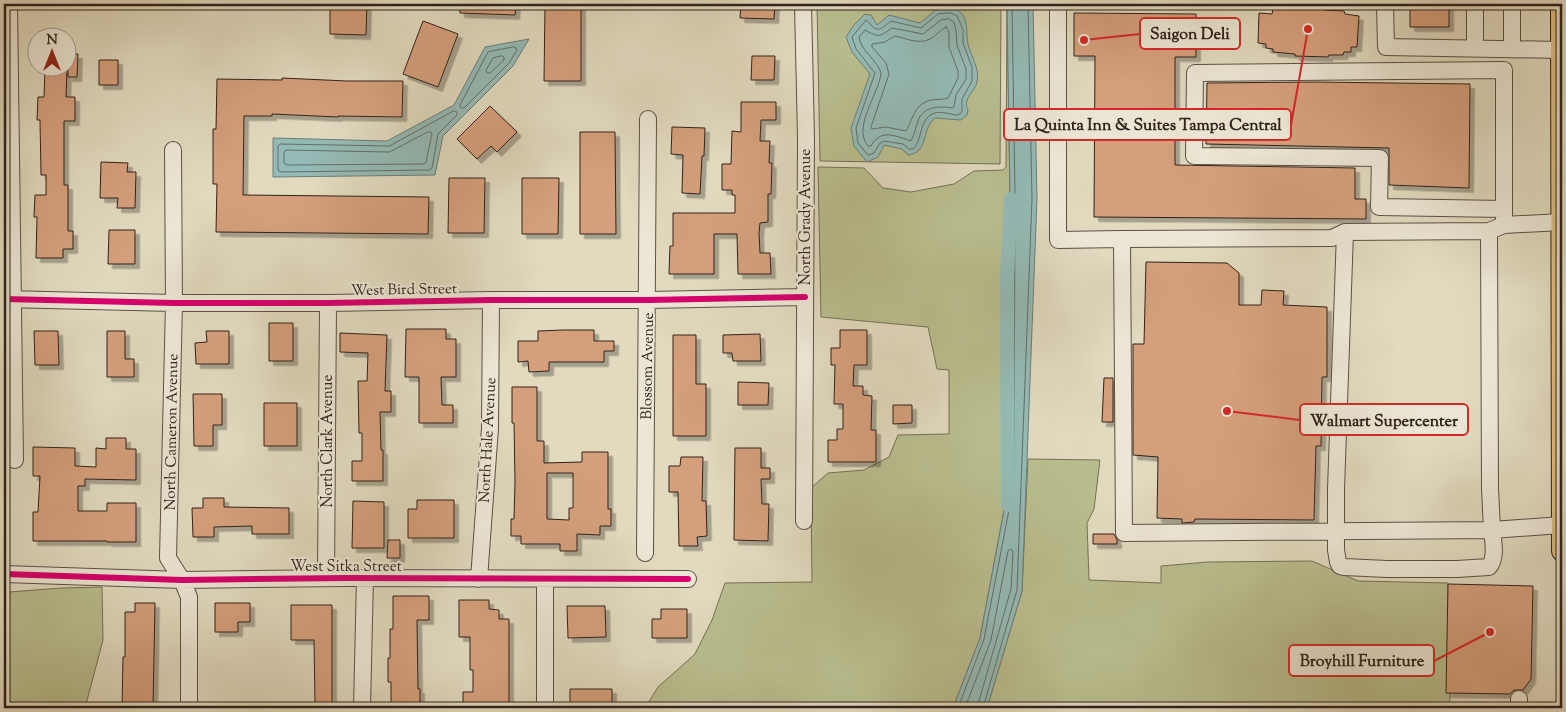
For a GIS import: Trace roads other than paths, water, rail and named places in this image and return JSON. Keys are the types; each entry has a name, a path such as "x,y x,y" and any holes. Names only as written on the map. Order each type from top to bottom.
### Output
{"main road":[{"path":"1561,4 1562,551"}],"street":[{"path":"9,4 7,29 8,299 15,460"},
{"name":"North Grady Avenue","path":"803,4 806,138 804,521"},
{"path":"1058,4 1058,240 1332,238 1345,232 1499,221 1562,222"},
{"path":"1385,4 1386,47 1561,50"},
{"path":"1475,4 1475,49"},
{"path":"1512,4 1512,49"},
{"path":"1345,232 1336,531 1336,556 1340,566 1387,569 1485,568 1492,563 1490,479 1499,221 1504,70 1195,73 1194,156 1380,158 1379,207 1499,221"},
{"name":"Blossom Avenue","path":"645,553 648,118"},
{"name":"North Cameron Avenue","path":"173,150 174,303 168,558 182,580 189,597 189,708"},
{"path":"1122,239 1124,534 1492,530 1562,525"},
{"name":"West Bird Street","path":"8,299 328,304 491,300 805,297"},
{"name":"North Hale Avenue","path":"479,579 490,428 491,300"},
{"name":"North Clark Avenue","path":"326,578 328,304"},
{"name":"West Sitka Street","path":"4,574 182,580 326,578 688,579"},
{"path":"362,708 365,578"},
{"path":"545,579 545,708"}],"water":[{"path":"1007,4 1033,4 1037,199 1022,591 987,708 953,708 980,638 1009,484 1010,196"},
{"path":"952,7 964,17 968,44 978,77 976,86 969,95 967,115 961,120 935,118 928,128 922,145 915,153 908,155 902,149 884,145 878,157 867,162 854,146 851,128 870,74 852,52 846,37 853,26 865,14 871,15 877,25 889,15 920,23 936,10"},
{"path":"529,39 513,66 443,136 435,175 273,177 273,138 387,141 454,105 485,47"}],"waterway":[{"path":"1008,505 1007,276 1011,199"}],"place":[{"name":"La Quinta Inn & Suites Tampa Central","path":"1308,29"},
{"name":"Saigon Deli","path":"1084,40"},
{"name":"Walmart Supercenter","path":"1227,411"},
{"name":"Broyhill Furniture","path":"1490,632"}]}
